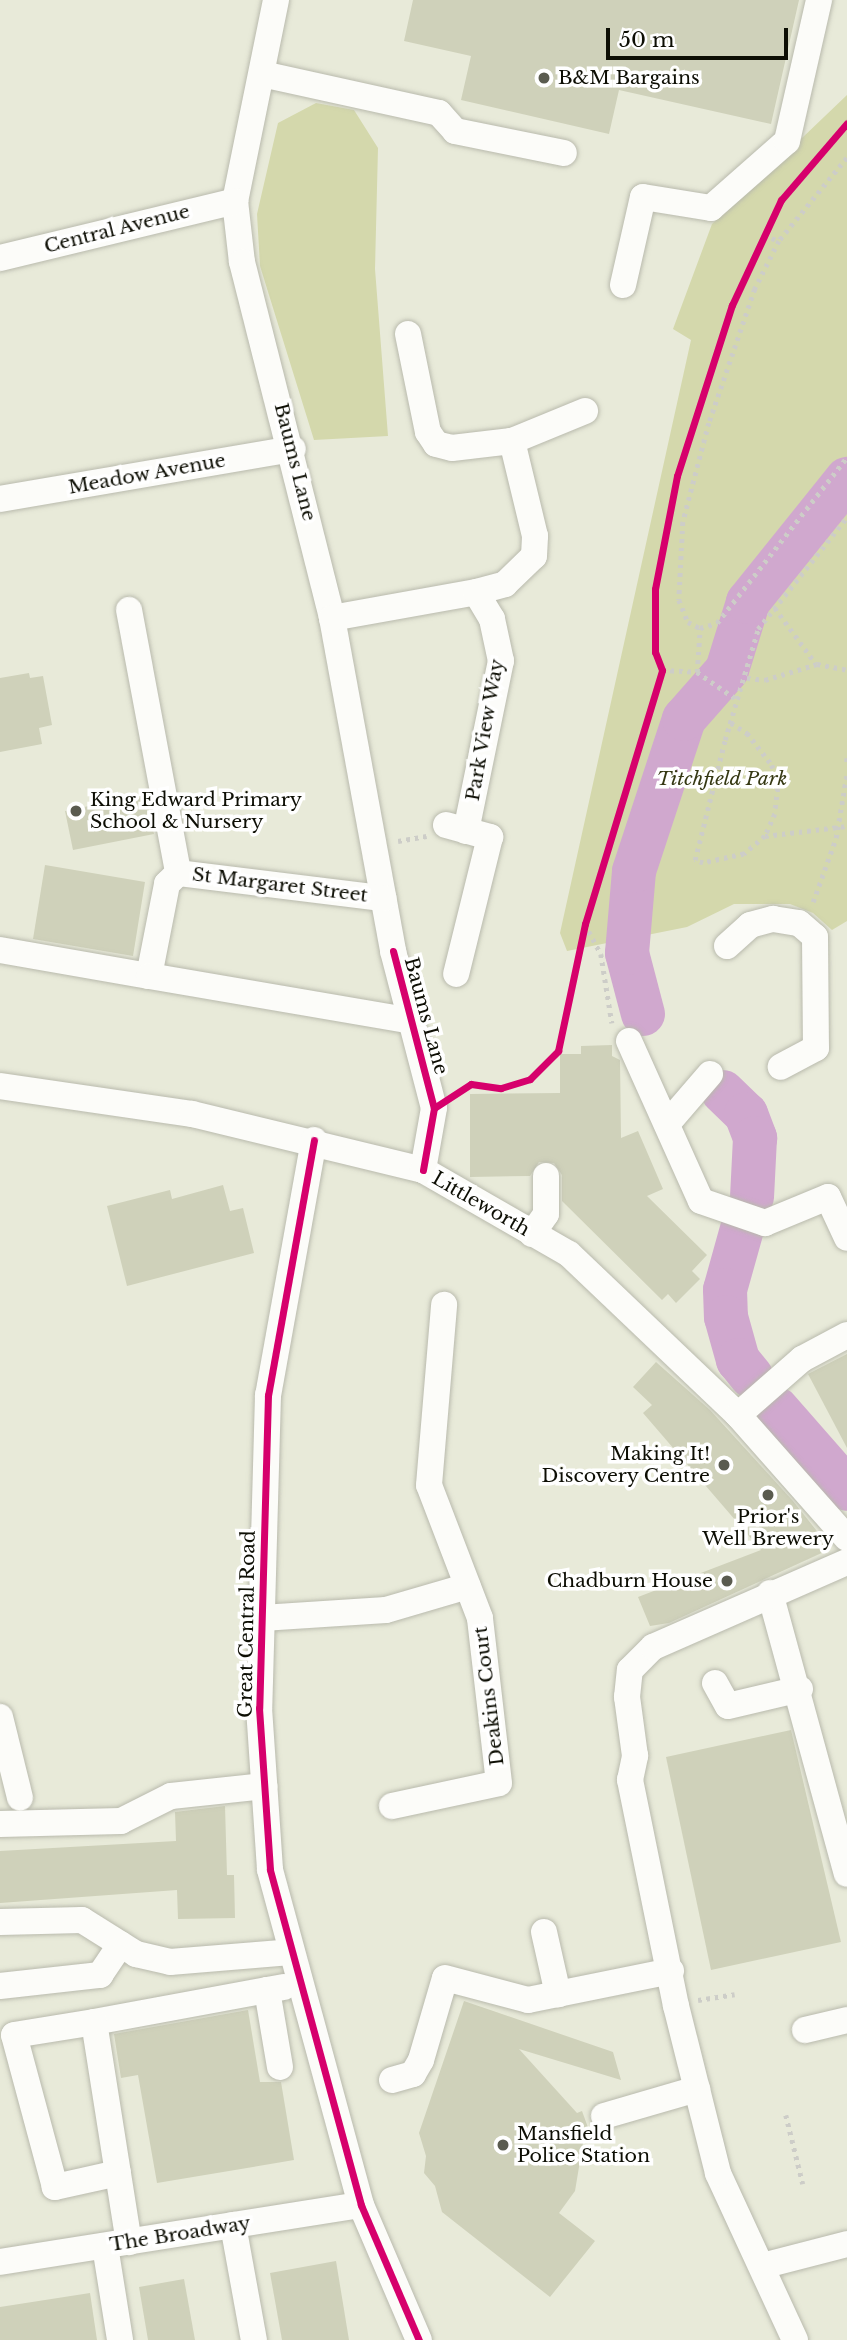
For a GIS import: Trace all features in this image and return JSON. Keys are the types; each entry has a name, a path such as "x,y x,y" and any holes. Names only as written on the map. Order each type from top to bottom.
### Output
{"street":[{"name":"Baums Lane","path":"276,0 235,201 242,262 293,449 332,618 383,898 434,1108 423,1171"},
{"path":"623,285 643,197 711,208 787,141 819,0"},
{"path":"262,74 439,113 455,131 564,153"},
{"name":"Central Avenue","path":"0,258 235,201"},
{"path":"408,334 428,432 436,444 452,448 512,441 585,411"},
{"path":"332,618 476,592 505,584 534,556 535,536 512,441"},
{"name":"Meadow Avenue","path":"0,499 293,449"},
{"name":"Park View Way","path":"456,828 501,661 492,619 476,592"},
{"path":"129,610 178,873 167,884 149,976"},
{"path":"456,828 490,836 456,974"},
{"name":"St Margaret Street","path":"178,873 383,898"},
{"path":"727,946 750,925 773,919 799,923 815,937 816,1048 781,1066"},
{"path":"0,950 411,1021"},
{"path":"629,1041 701,1201 765,1223 828,1197 847,1238"},
{"path":"667,1124 710,1073"},
{"name":"Littleworth","path":"0,1086 192,1114 314,1140 423,1171 569,1254 613,1293 738,1415 847,1538"},
{"name":"Great Central Road","path":"314,1140 268,1395 262,1618 264,1786 270,1870 299,1985 361,2205 419,2340"},
{"path":"532,1234 546,1214 546,1176"},
{"name":"Deakins Court","path":"392,1806 499,1783 489,1674 468,1586 429,1485 444,1305"},
{"path":"738,1415 802,1359 847,1335"},
{"path":"795,2340 718,2173 697,2089 630,1780 635,1756 629,1716 630,1671 653,1647 770,1593 847,1562"},
{"path":"262,1618 386,1610 468,1586"},
{"path":"770,1593 800,1689 847,1874"},
{"path":"715,1683 727,1706 800,1689"},
{"path":"0,1717 20,1798"},
{"path":"0,1824 121,1821 171,1797 264,1786"},
{"path":"0,1922 82,1920 121,1944 170,1962 291,1952"},
{"path":"544,1932 558,1994"},
{"path":"0,1986 100,1975 121,1944"},
{"path":"392,2080 413,2074 421,2060 445,1978 528,2000 671,1971"},
{"path":"118,2172 55,2188 14,2035 299,1985"},
{"path":"267,1990 280,2067"},
{"path":"805,2029 847,2020"},
{"path":"94,2022 118,2172 120,2340"},
{"path":"604,2116 697,2089"},
{"name":"The Broadway","path":"0,2262 361,2205"},
{"path":"233,2225 254,2340"},
{"path":"762,2266 847,2244"}],"path":[{"path":"847,158 779,241 755,289 685,510 679,600 688,622 700,628 717,623 847,457"},
{"path":"759,247 770,223"},
{"path":"764,235 779,241"},
{"path":"731,723 756,743 776,775 778,800 765,835 736,858 695,860 731,723 747,678 758,629 847,517"},
{"path":"775,608 817,664"},
{"path":"697,672 700,628"},
{"path":"658,684 662,670 659,661"},
{"path":"747,678 765,680 817,664 847,670"},
{"path":"662,670 697,672 739,701"},
{"path":"799,923 819,894 839,827 847,772"},
{"path":"765,835 847,826"},
{"path":"373,845 434,835 456,828"},
{"path":"583,937 589,911"},
{"path":"585,925 601,954 613,1027 629,1041"},
{"path":"706,1999 735,1994"},
{"path":"786,2115 803,2184"}],"green space":[{"name":"Titchfield Park","path":"847,95 847,921 832,930 813,913 790,904 734,904 687,927 567,951 560,933 691,340 673,329 712,224"},
{"path":"316,103 354,110 378,148 375,269 388,436 314,440 260,266 257,214 278,123"}],"building":[{"path":"413,0 799,0 771,124 619,90 609,134 461,100 471,56 404,41"},
{"path":"29,673 30,678 43,676 52,725 39,728 42,744 0,752 0,678"},
{"path":"146,794 154,834 73,850 65,811"},
{"path":"45,865 145,882 133,956 33,939"},
{"path":"612,1045 612,1056 620,1060 621,1138 638,1131 663,1189 647,1196 707,1255 692,1271 700,1279 676,1303 668,1294 662,1300 562,1201 562,1175 554,1163 539,1162 530,1176 470,1177 470,1094 560,1093 560,1054 581,1054 581,1046"},
{"path":"223,1185 230,1211 243,1208 254,1253 127,1286 107,1206 170,1190 172,1199"},
{"path":"847,1354 847,1448 808,1374"},
{"path":"656,1362 710,1410 793,1501 824,1540 826,1551 669,1623 650,1626 638,1597 761,1550 643,1413 652,1405 633,1387"},
{"path":"791,1730 841,1942 711,1970 666,1757"},
{"path":"225,1806 227,1875 234,1875 235,1918 178,1919 177,1890 0,1903 0,1851 176,1841 175,1812"},
{"name":"Mansfield Police Station","path":"464,2001 613,2052 621,2080 519,2049 577,2113 582,2111 590,2133 584,2137 575,2191 559,2213 595,2241 550,2297 442,2212 435,2186 424,2173 426,2156 419,2133"},
{"path":"248,2010 260,2082 281,2082 294,2160 157,2183 138,2075 121,2078 114,2034"},
{"path":"336,2261 349,2340 282,2340 270,2273"},
{"path":"184,2279 195,2340 148,2340 139,2287"},
{"path":"90,2293 97,2340 0,2340 0,2307"}],"waterway":[{"path":"643,1014 627,953 634,871 684,719 727,670 748,602 847,479"},
{"path":"723,1092 746,1114 755,1138 752,1197"},
{"path":"742,1229 725,1290 726,1317 738,1360 751,1376"},
{"path":"777,1409 847,1489"}],"cycle path":[{"path":"434,1108 471,1084 501,1088 530,1079 558,1051 585,924 662,670 655,652 655,589 677,476 732,305 781,200 847,123"},
{"path":"393,951 434,1108 423,1170"},
{"path":"314,1140 268,1395 259,1708 270,1870 361,2205 419,2340"}],"place":[{"name":"B&M Bargains","path":"544,78"},
{"name":"King Edward Primary School & Nursery","path":"76,811"},
{"name":"Making It! Discovery Centre","path":"724,1465"},
{"name":"Prior's Well Brewery","path":"768,1495"},
{"name":"Chadburn House","path":"727,1581"},
{"name":"Mansfield Police Station","path":"503,2145"}]}
